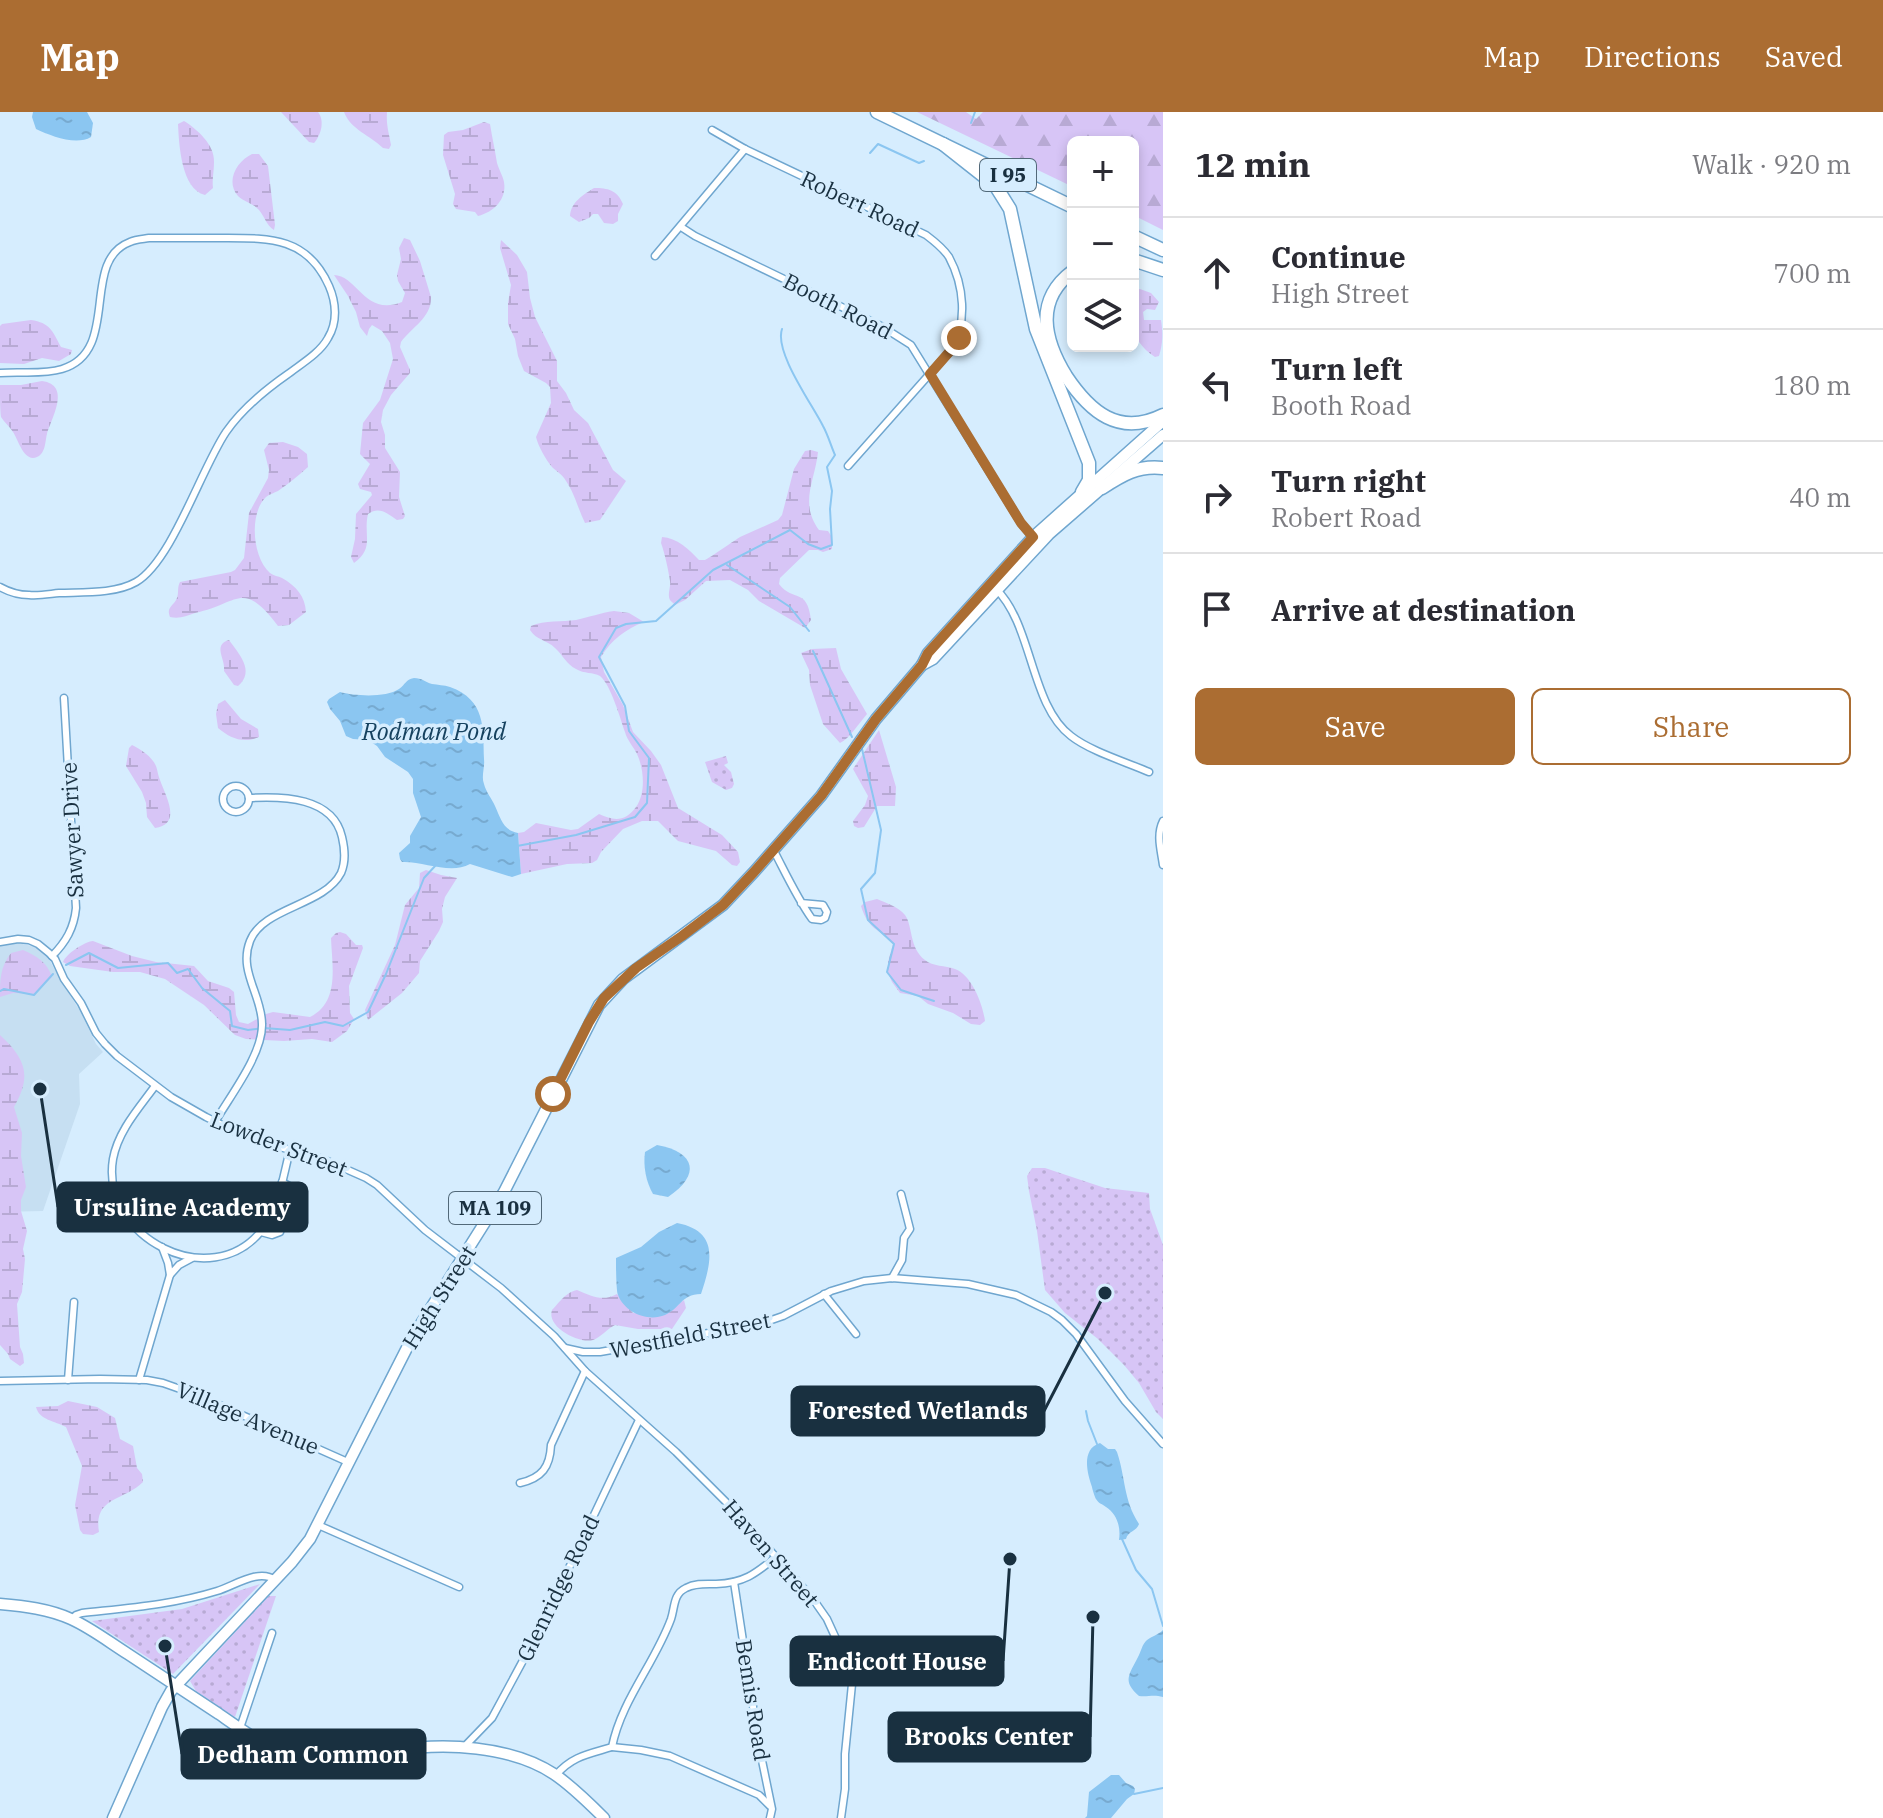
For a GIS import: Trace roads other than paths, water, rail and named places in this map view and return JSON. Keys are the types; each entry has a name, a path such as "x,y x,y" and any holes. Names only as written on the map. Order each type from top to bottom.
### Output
{"highway":[{"name":"I 95","path":"877,112 1067,204"},
{"path":"943,144 995,185 1010,209 1036,329 1089,463 1089,480 1082,492"},
{"path":"1139,239 1163,250"},
{"path":"1139,262 1163,270"},
{"path":"1067,277 1058,286 1046,316 1048,338 1061,368 1084,400 1102,415 1119,422 1133,423 1163,415"},
{"path":"1102,488 1132,470 1163,468"}],"main road":[{"name":"High Street","path":"275,1580 304,1548 318,1525 412,1338 504,1192 604,998 636,968 723,905 821,796 876,719 922,665 933,659 994,587 1082,492 1163,421"},
{"name":"High Street","path":"1036,540 1060,524 1163,435"},
{"name":"MA 109","path":"113,1818 162,1707 175,1686 275,1580"},
{"path":"0,1604 46,1611 72,1619 240,1728 283,1752 303,1758 346,1760 399,1750 464,1747 525,1760 556,1775 604,1818"}],"street":[{"name":"Robert Road","path":"712,130 745,149 926,235 948,256 961,300 959,338 848,466"},
{"path":"655,256 745,149"},
{"name":"Booth Road","path":"681,227 911,345 1021,523 1036,540"},
{"path":"0,373 45,373 64,369 83,358 90,349 96,329 110,258 130,242 149,238 264,238 284,242 307,254 323,273 331,293 335,320 328,339 232,424 167,545 149,572 136,582 96,591 28,595 8,592 0,587"},
{"path":"994,587 1011,608 1048,706 1059,725 1083,743 1149,772"},
{"name":"Sawyer Drive","path":"52,956 68,936 76,908 64,698"},
{"path":"236,786 244,788 249,798 244,810 235,812 227,809 223,801 225,792 236,786"},
{"path":"215,1122 257,1052 262,1028 259,1005 246,965 248,944 253,934 266,923 331,885 340,874 346,857 340,829 320,806 283,799 249,798"},
{"path":"1163,821 1159,841 1163,865"},
{"path":"774,851 801,903"},
{"path":"0,942 29,940 52,956"},
{"name":"Lowder Street","path":"52,956 96,1033 117,1056 155,1086 215,1122 259,1141 323,1159 366,1178 462,1258"},
{"path":"155,1086 123,1132 114,1155 112,1178 117,1200 126,1217 140,1233 162,1247 192,1258 209,1259 230,1255 249,1244 261,1232 274,1209 290,1150"},
{"path":"261,1232 272,1235 280,1232 293,1194 291,1187 282,1182"},
{"path":"892,1278 902,1260 904,1238 910,1229 901,1194"},
{"path":"162,1247 170,1275"},
{"path":"139,1380 170,1275 179,1265 192,1258"},
{"path":"462,1258 501,1288 565,1348"},
{"name":"Westfield Street","path":"565,1348 600,1352 743,1328 783,1316 850,1284 892,1278 987,1287 1016,1295 1062,1320 1076,1334 1115,1389 1163,1444"},
{"path":"824,1294 856,1334"},
{"path":"68,1380 74,1302"},
{"name":"Haven Street","path":"565,1348 585,1371 717,1491 813,1599 827,1619 849,1667 852,1684 841,1818"},
{"path":"520,1483 532,1480 542,1472 585,1371"},
{"name":"Village Avenue","path":"0,1381 157,1381 181,1388 350,1463"},
{"name":"Glenridge Road","path":"464,1747 492,1718 534,1642 639,1420"},
{"path":"318,1525 459,1587"},
{"path":"612,1747 616,1728 671,1617 677,1595 694,1585 749,1578 776,1557"},
{"path":"72,1619 82,1613 188,1599 262,1575 275,1580"},
{"name":"Bemis Road","path":"734,1582 759,1746 772,1809 770,1818"},
{"path":"240,1728 272,1633"},
{"path":"556,1775 566,1763 583,1755 612,1747 641,1750 670,1756 759,1795 772,1809"}],"water":[{"path":"33,112 87,112 93,123 91,137 78,141 42,132 36,129"},
{"name":"Rodman Pond","path":"414,678 450,687 470,699 476,707 483,736 483,781 503,823 518,833 521,874 512,877 470,864 445,868 402,862 400,859 399,853 410,843 410,836 421,817 413,793 413,779 368,740 346,736 327,702 340,692 386,694"},
{"path":"657,1145 680,1153 690,1165 686,1181 668,1197 653,1194 646,1174 645,1152"},
{"path":"677,1223 691,1227 706,1240 708,1270 701,1294 685,1299 671,1312 658,1317 631,1311 618,1295 616,1258 641,1247 659,1232"},
{"path":"1100,1443 1117,1452 1127,1497 1139,1524 1126,1539 1119,1540 1115,1517 1097,1501 1090,1481 1088,1456 1090,1450"},
{"path":"1163,1630 1163,1697 1139,1696 1130,1686 1130,1673 1145,1642"},
{"path":"1111,1775 1119,1775 1133,1786 1134,1794 1111,1818 1085,1818 1089,1792"}],"waterway":[{"path":"971,123 975,112"},
{"path":"870,153 878,144 919,163 924,161"},
{"path":"517,846 576,835 635,817 647,803 649,758 629,731 625,706 599,657 616,628 656,621 713,570 790,530 808,544 821,549 832,545 832,491 827,467 835,455 825,429 783,351 782,329"},
{"path":"727,565 790,607 809,631"},
{"path":"813,651 852,737"},
{"path":"862,749 881,830 875,873 861,889 868,920 894,944 887,972 901,990 934,1001"},
{"path":"66,965 89,953 118,968 168,963 177,973 188,969 202,988 230,1011 232,1026 248,1030 290,1030 325,1022 343,1026 368,1012 424,878 436,865"},
{"path":"0,991 4,989 34,995 53,974"},
{"path":"1086,1411 1097,1444"},
{"path":"1122,1539 1136,1570 1152,1589 1163,1626"},
{"path":"1134,1794 1163,1788"}],"place":[{"name":"Ursuline Academy","path":"40,1089"},
{"name":"Forested Wetlands","path":"1105,1293"},
{"name":"Endicott House","path":"1010,1559"},
{"name":"Brooks Center","path":"1093,1617"},
{"name":"Dedham Common","path":"165,1646"}]}
